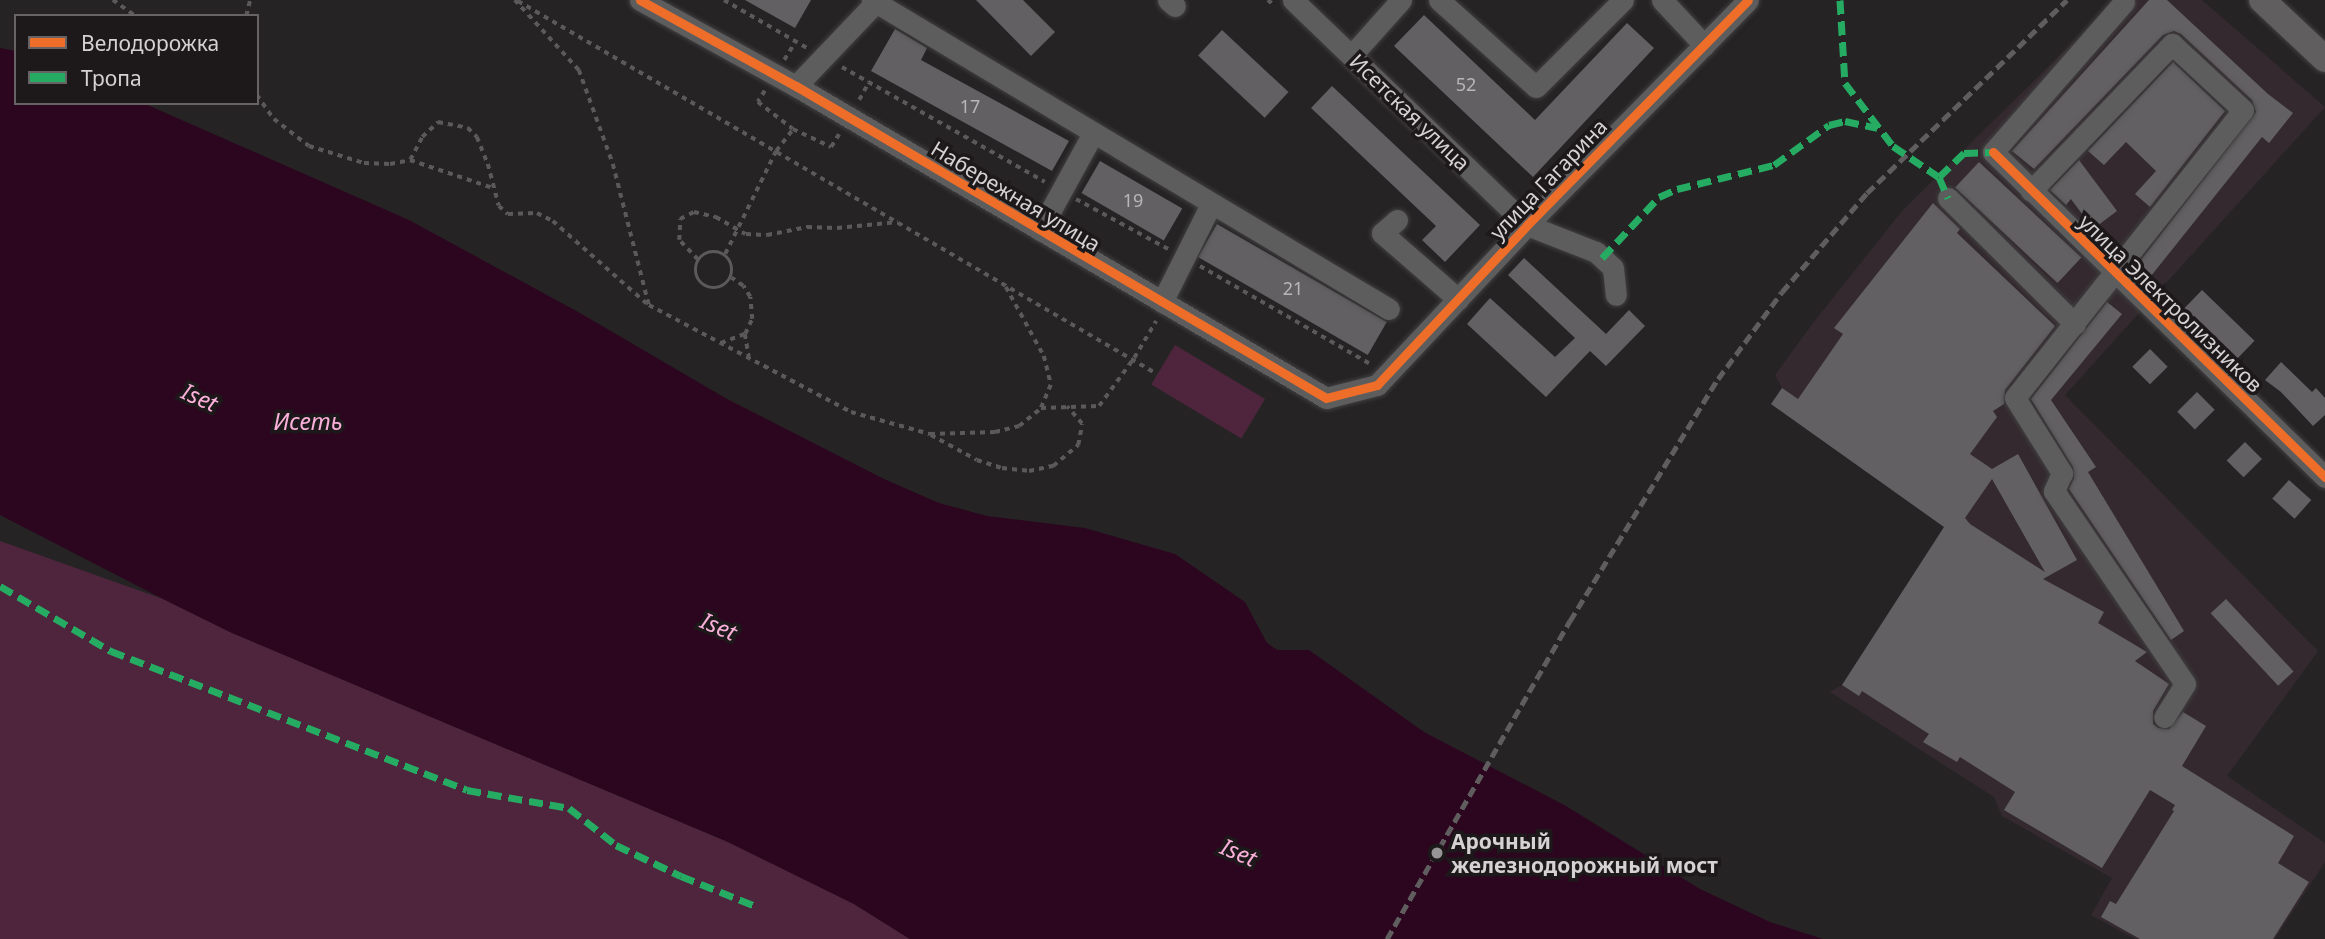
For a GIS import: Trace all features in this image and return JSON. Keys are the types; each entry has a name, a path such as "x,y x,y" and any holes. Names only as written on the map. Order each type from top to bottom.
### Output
{"main road":[{"path":"2262,0 2325,59"}],"street":[{"name":"Набережная улица","path":"640,0 796,86 1325,398 1377,385"},
{"name":"Исетская улица","path":"1293,0 1527,225"},
{"path":"1351,56 1401,0"},
{"path":"1440,0 1536,87 1623,0"},
{"path":"1662,0 1704,45"},
{"name":"улица Гагарина","path":"1377,385 1527,225 1748,0"},
{"path":"796,86 874,1 1389,309"},
{"name":"улица Электролизников","path":"2123,2 1993,152 2325,477"},
{"path":"2031,191 2172,44 2243,110 2116,274 2015,398 2062,473 2054,491 2185,684 2164,717"},
{"path":"1040,230 1093,133"},
{"path":"1948,198 2075,324"},
{"path":"1164,303 1211,204"},
{"path":"1397,220 1382,233 1458,299"},
{"path":"1527,225 1596,252 1613,268 1616,295"}],"path":[{"path":"113,0 133,14"},
{"path":"516,0 1134,358 1157,374"},
{"path":"516,0 579,70 613,164 649,305"},
{"path":"259,99 274,119 309,146 364,163 390,164 410,160 493,188"},
{"path":"410,160 422,137 438,122 457,124 477,137 488,164 499,206 508,214 537,213 552,221 649,305 851,412 930,434 978,460 1002,468 1029,471 1053,466 1078,445 1083,424 1067,407"},
{"path":"725,254 776,150 793,129"},
{"path":"698,260 678,240 680,219 694,212 716,217 746,234 767,235 807,227 837,229 900,222"},
{"path":"715,251 725,254 733,269 731,278 723,286 711,288 701,283 695,272 698,260 705,253 715,251"},
{"path":"731,278 743,286 750,297 752,319 745,334 750,359"},
{"path":"930,434 995,432 1019,426 1041,408 1051,384 1044,356 1005,285"},
{"path":"1041,408 1099,406 1134,358 1164,303"},
{"path":"720,343 745,334"}],"shaded area":[{"path":"2116,0 2202,0 2325,107 2065,395 2318,651 2227,776 2325,843 2325,862 2275,939 2135,939 2091,915 2112,878 2002,816 1994,797 1830,692 1842,685 1944,527 1771,404 1782,388 1775,375 1902,211"},
{"path":"1175,345 1265,399 1241,439 1151,384"},
{"path":"0,541 163,599 232,633 728,842 854,904 910,939 0,939"}],"water":[{"name":"Исеть","path":"0,48 14,51 14,105 148,105 409,220 580,313 727,399 884,479 939,503 987,516 1085,528 1175,554 1245,602 1267,643 1277,650 1309,650 1424,732 1566,806 1700,889 1770,922 1823,939 910,939 854,904 728,842 232,633 0,515"}],"building":[{"path":"745,0 811,0 795,28"},
{"path":"976,0 1023,0 1055,32 1031,56"},
{"path":"2149,0 2167,0 2268,94 2293,113 2269,143 2262,137 2151,276 2137,265 2256,112 2252,100 2181,34 2174,31 2163,35 2034,169 2012,151"},
{"path":"1424,15 1535,120 1627,23 1654,48 1533,177 1394,46"},
{"path":"895,29 927,48 921,60 1069,141 1052,171 871,71"},
{"path":"1222,30 1289,92 1265,118 1198,56"},
{"path":"2173,62 2225,111 2150,207 2135,194 2156,171 2126,142 2104,165 2088,151"},
{"path":"1332,86 1480,225 1445,262 1422,240 1436,226 1311,108"},
{"path":"2079,160 2117,211 2093,229 2071,199 2066,205 2050,190"},
{"path":"1100,161 1182,208 1164,241 1082,193"},
{"path":"1979,162 2081,257 2058,283 1955,188"},
{"path":"1933,203 1960,229 1957,233 2055,326 2005,390 2004,404 1993,411 1997,417 1970,454 1992,469 2018,454 2077,560 2043,579 2104,612 2098,623 2147,652 2135,661 2169,684 2153,711 2153,724 2158,728 2169,729 2183,712 2206,726 2182,766 2294,836 2278,863 2309,882 2273,939 2140,939 2101,917 2110,901 2116,904 2174,811 2172,810 2175,805 2150,790 2102,868 2004,810 2015,792 1960,757 1957,762 1923,742 1929,734 1862,691 1859,696 1842,685 1944,527 1771,404 1782,388 1798,399 1843,334 1834,328","holes":["1992,479 2045,572 1970,524 1965,518"]},
{"path":"1217,224 1387,322 1368,355 1198,257"},
{"path":"1524,258 1606,334 1629,310 1645,326 1606,366 1590,351 1546,397 1467,324 1490,298 1555,357 1575,338 1508,275"},
{"path":"2202,290 2255,341 2237,359 2185,308"},
{"path":"2107,302 2122,314 2051,400 2096,467 2088,472 2184,631 2171,640 2069,489 2074,478 2073,467 2031,399"},
{"path":"2150,349 2168,367 2150,384 2132,367"},
{"path":"2281,362 2312,392 2316,388 2325,398 2325,415 2313,426 2281,392 2265,380"},
{"path":"2197,392 2215,410 2195,429 2177,412"},
{"path":"2245,442 2262,459 2244,477 2227,460"},
{"path":"2289,480 2311,500 2295,519 2272,499"},
{"path":"2226,599 2294,671 2278,686 2211,613"}],"railway":[{"path":"1387,939 1570,621 1718,379 1782,292 1867,193 2067,0"}],"marked path":[{"path":"1840,0 1845,83 1893,146 1939,177 1964,153 1993,152"},
{"path":"1602,258 1659,197 1677,189 1774,165 1829,125 1845,121 1877,128"},
{"path":"1939,177 1948,198"},
{"path":"0,586 111,651 467,790 569,808 616,845 681,876 758,907"}],"cycle path":[{"path":"640,0 796,86 1326,398 1377,385 1527,225 1748,0"},
{"path":"1993,152 2325,477"}],"place":[{"name":"Арочный железнодорожный мост","path":"1437,853"}],"water label":[{"name":"Iset","path":"200,397"},
{"name":"Iset","path":"719,626"},
{"name":"Iset","path":"1239,852"}]}
